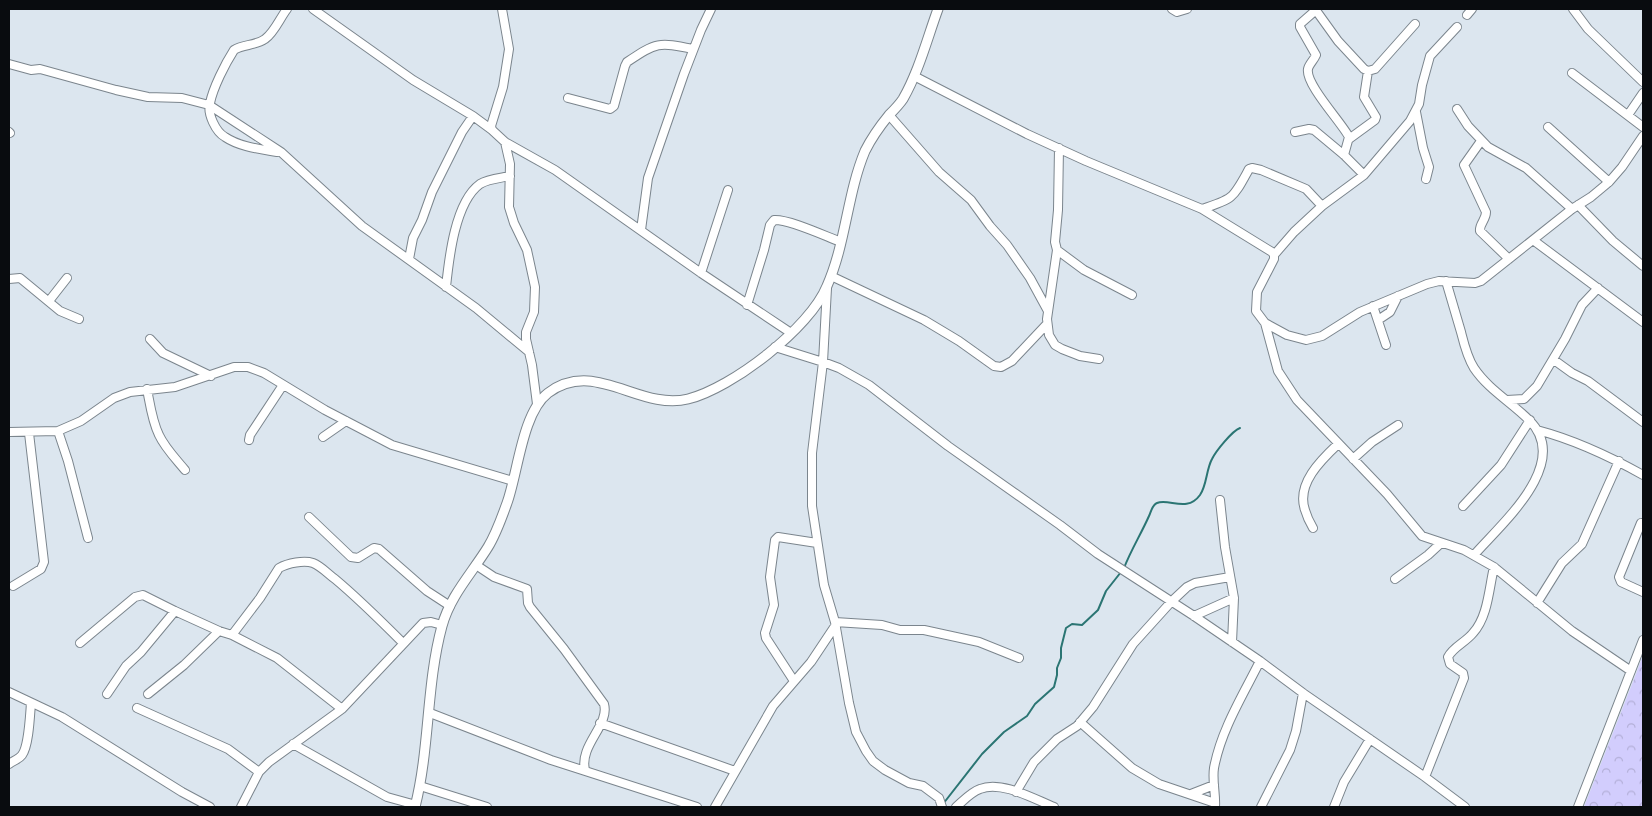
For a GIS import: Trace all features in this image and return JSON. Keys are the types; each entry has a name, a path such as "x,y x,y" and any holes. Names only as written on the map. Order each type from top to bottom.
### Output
{"street":[{"path":"281,152 253,148 233,142 223,136 211,117 209,105 234,50 240,46 265,39 287,9"},
{"path":"313,9 413,80 473,116 505,142 555,170 700,273 790,333"},
{"path":"492,130 491,126 503,87 509,49 502,9"},
{"path":"641,230 648,178 670,110 693,49 711,9"},
{"path":"938,9 914,76 900,104 889,115 868,144 848,205 842,242 827,288 823,362 812,453 812,506 824,585 835,624 854,724 866,751 873,761 909,783 923,786 939,798 942,807"},
{"path":"1172,9 1178,12 1187,9"},
{"path":"1344,155 1349,140 1348,134 1317,92 1308,73 1308,68 1316,55 1300,24 1315,9 1338,42 1368,71 1375,69 1415,24"},
{"path":"1574,9 1588,29 1643,82"},
{"path":"1426,180 1429,167 1416,112 1430,56 1457,27"},
{"path":"568,98 610,109 614,106 627,62 652,46 660,44 693,49"},
{"path":"9,64 31,70 40,69 148,97 182,98 209,105 281,152 362,226 482,313 529,352"},
{"path":"1349,140 1375,120 1376,117 1364,98 1368,71"},
{"path":"1572,73 1643,127"},
{"path":"914,76 967,105 1059,148 1202,209 1274,255"},
{"path":"1628,115 1643,93"},
{"path":"1457,109 1468,126 1494,152 1526,168 1575,207 1643,266"},
{"path":"1416,112 1364,175 1322,206 1294,232 1274,255 1274,259 1257,292 1255,304 1256,311 1264,323 1274,360 1286,384 1312,417 1387,494 1422,536 1474,556 1494,567 1572,631 1631,671"},
{"path":"889,115 939,172 971,200 990,226 1007,244 1030,278 1048,311"},
{"path":"409,259 413,238 432,192 462,132 473,116"},
{"path":"1548,127 1609,182"},
{"path":"1295,132 1309,128 1314,130 1364,175"},
{"path":"1264,323 1287,335 1306,340 1331,332 1360,312 1427,284 1446,281 1478,282 1609,182 1622,167 1643,136"},
{"path":"1482,141 1464,165 1486,212 1486,216 1480,225 1480,232 1509,259"},
{"path":"505,142 510,164 509,207 526,250 535,287 536,300 534,312 526,332 526,339 537,404"},
{"path":"1059,148 1058,210 1055,242 1058,250 1046,325 1049,335 1055,344 1062,349 1080,356 1099,359"},
{"path":"1202,209 1233,196 1249,169 1252,168 1306,190 1322,206"},
{"path":"446,286 454,235 462,209 473,190 481,183 510,176"},
{"path":"700,273 728,190"},
{"path":"748,305 770,225 774,220 779,219 842,242"},
{"path":"1533,240 1643,322"},
{"path":"1058,250 1084,270 1132,295"},
{"path":"830,276 924,320 959,340 994,366 1001,367 1012,361 1046,325"},
{"path":"9,279 20,278 60,310 78,319"},
{"path":"49,301 67,278"},
{"path":"1446,281 1468,357 1474,369 1530,420 1542,439 1542,458 1534,482 1526,497 1474,556"},
{"path":"293,744 387,797 416,806 442,625 463,583 490,544 508,502 529,425 537,404 548,393 563,385 586,380 604,383 655,400 688,399 724,384 750,368 775,348 804,319 827,288"},
{"path":"1507,400 1524,399 1530,394 1554,360 1582,305 1598,288"},
{"path":"1378,320 1390,312 1398,296"},
{"path":"1373,306 1386,345"},
{"path":"150,339 163,353 211,376"},
{"path":"775,348 839,368 869,385 948,446 1098,554 1260,661 1465,807"},
{"path":"1554,360 1572,373 1588,381 1643,422"},
{"path":"9,432 58,432 81,421 114,398 130,392 175,387 234,367 248,367 264,373 346,421 392,445 513,481"},
{"path":"249,440 250,435 283,385"},
{"path":"147,389 155,425 160,437 167,449 185,470"},
{"path":"1463,506 1501,465 1530,420"},
{"path":"323,437 346,421"},
{"path":"1353,459 1372,442 1398,424"},
{"path":"1537,430 1562,436 1619,461 1643,475"},
{"path":"58,432 68,461 88,538"},
{"path":"13,586 41,569 44,562 29,433"},
{"path":"1313,528 1304,509 1307,486 1317,464 1338,444"},
{"path":"1537,604 1562,564 1582,544 1619,461"},
{"path":"1220,500 1234,598 1232,642"},
{"path":"309,517 351,557 358,558 374,548 379,548 427,591 450,606"},
{"path":"1641,523 1619,577 1621,582 1643,592"},
{"path":"794,681 764,633 774,605 770,577 775,540 778,537 817,543"},
{"path":"1395,579 1428,555 1441,542"},
{"path":"232,635 260,598 279,568 303,562 312,562 345,588 403,643"},
{"path":"476,565 494,577 527,589 530,607 564,649 604,704 605,710 584,757 585,770"},
{"path":"1425,777 1464,678 1463,673 1450,664 1448,657 1478,627 1483,615 1494,567"},
{"path":"1016,792 1034,762 1057,739 1080,722 1093,707 1133,644 1171,602 1187,587 1195,583 1230,577"},
{"path":"80,643 135,598 143,595 219,631 232,635 277,658 342,709"},
{"path":"1194,616 1234,598"},
{"path":"107,694 126,666 141,652 175,611"},
{"path":"241,807 259,772 279,753 342,709 423,623 431,622 442,625"},
{"path":"835,624 882,625 900,630 924,630 979,642 1019,658"},
{"path":"715,807 772,706 811,662 835,624"},
{"path":"148,694 184,665 219,631"},
{"path":"1578,807 1643,640"},
{"path":"1080,722 1132,768 1158,784 1191,794 1215,805 1214,771 1218,752 1232,718 1260,661"},
{"path":"9,692 62,717 182,792 210,807"},
{"path":"1261,807 1290,750 1296,732 1303,693"},
{"path":"9,764 24,752 30,724 31,703"},
{"path":"137,708 228,749 259,772"},
{"path":"430,713 492,739 551,760 697,807"},
{"path":"600,723 735,771"},
{"path":"1334,807 1344,782 1370,739"},
{"path":"1191,794 1214,785"},
{"path":"420,786 487,807"},
{"path":"956,807 978,789 987,786 999,786 1054,807"}],"green space":[{"path":"1643,655 1643,807 1584,807 1636,674"}],"waterway":[{"path":"1124,568 1154,505 1162,502 1184,504 1195,500 1202,491 1214,455 1229,437 1240,428"},
{"path":"943,804 982,754 1004,732 1027,716 1035,704 1054,687 1066,628 1072,624 1082,625 1098,610 1106,591 1121,572"}]}
